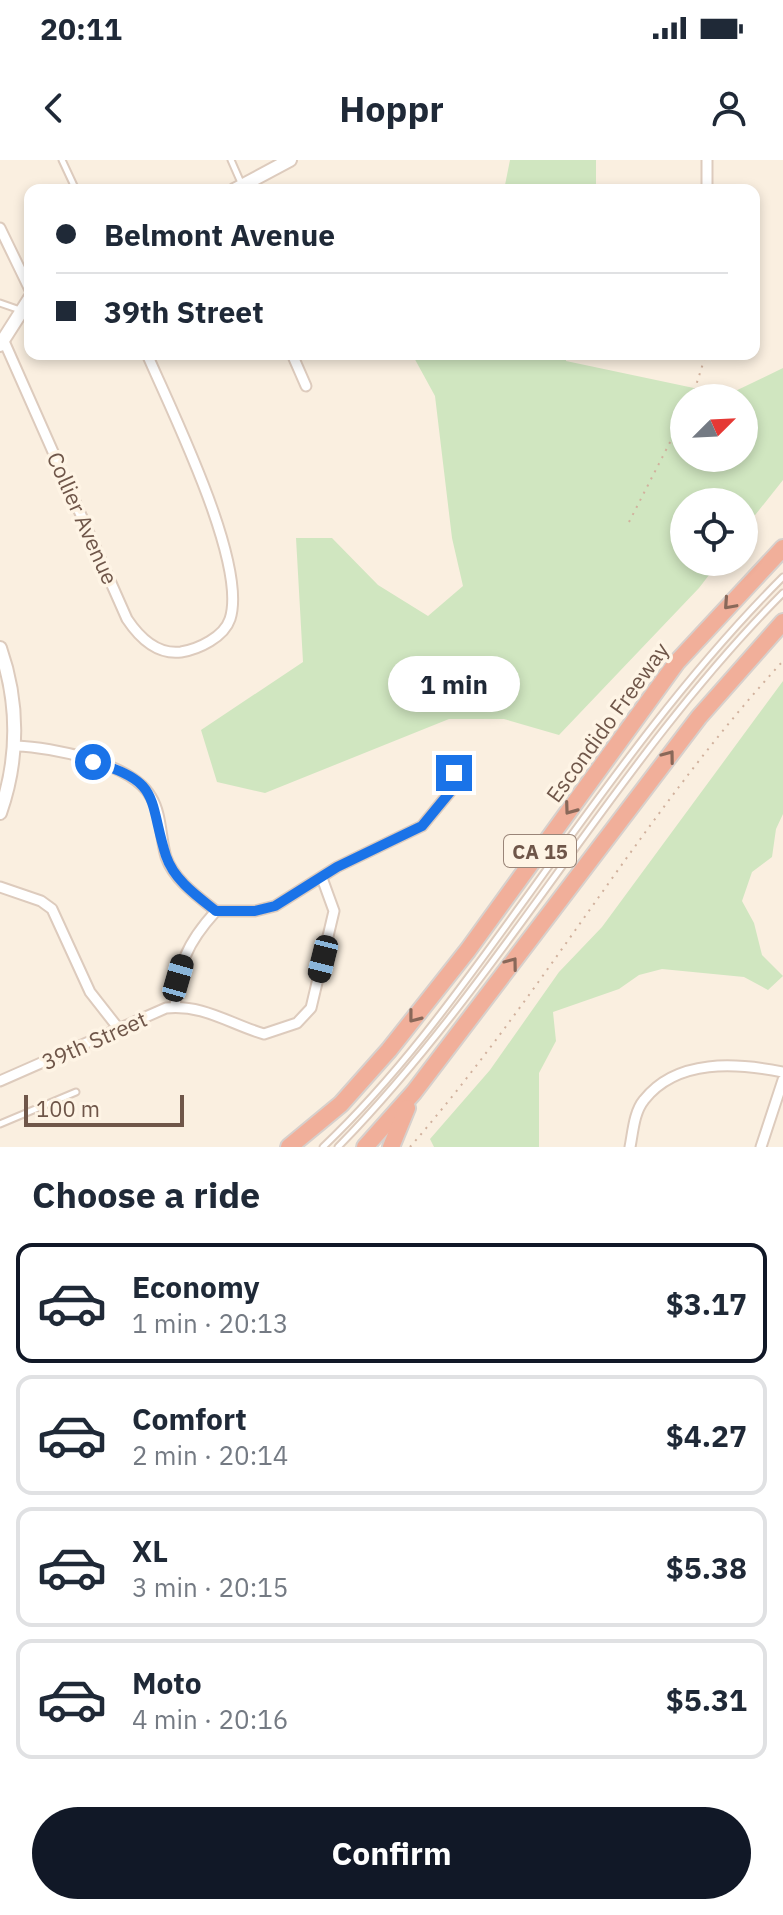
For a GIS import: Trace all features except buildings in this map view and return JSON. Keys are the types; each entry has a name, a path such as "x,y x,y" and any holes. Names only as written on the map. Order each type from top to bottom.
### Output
{"highway":[{"name":"Escondido Freeway","path":"289,1147 341,1104 389,1050 468,950 677,662 783,548"},
{"name":"CA 15","path":"365,1147 414,1092 699,717 783,622"},
{"path":"391,1147 414,1092"}],"street":[{"path":"245,184 290,160"},
{"path":"707,160 707,184"},
{"path":"0,228 24,278"},
{"path":"2,342 24,305"},
{"name":"Collier Avenue","path":"2,342 127,619 137,634 159,650 180,652 211,641 230,620 234,599 231,570 203,487 150,360"},
{"path":"295,360 306,386"},
{"path":"0,813 16,746 1,656"},
{"path":"16,746 35,746 122,770 137,780 151,795 159,815 166,857 177,877 216,911 255,911 275,906 422,826 450,792 454,773"},
{"path":"175,1007 216,1014 264,1034 297,1023 311,1008 334,911 322,878"},
{"path":"0,887 41,901 52,909 90,992 119,1029"},
{"name":"39th Street","path":"0,1081 175,1007 178,978 187,948 216,911"},
{"path":"630,1147 638,1112 661,1084 693,1070 739,1063 783,1072"},
{"path":"761,1147 783,1080"}],"lane":[{"path":"62,160 73,184"},
{"path":"231,160 237,184"},
{"path":"0,303 20,310"},
{"path":"323,1147 384,1084 446,1010 651,729 783,577"},
{"path":"338,1147 426,1052 670,722 783,593"},
{"path":"0,1124 76,1092"}],"path":[{"path":"696,384 704,360"},
{"path":"629,522 670,442"},
{"path":"410,1147 487,1056 551,961 710,746 783,661"}],"green space":[{"path":"510,160 596,160 596,184 505,184"},
{"path":"415,360 566,360 675,384 670,384 670,472 758,472 758,384 750,384 783,368 783,480 758,511 758,488 670,488 670,576 708,576 559,735 504,719 449,719 265,793 217,782 201,730 303,662 296,538 332,538 378,585 428,616 463,586 452,538 435,396"},
{"path":"783,681 783,814 776,829 772,857 752,872 742,901 754,923 762,955 783,976 768,990 744,977 662,969 639,975 619,989 553,1012 556,1041 539,1073 539,1147 434,1147 430,1139 490,1070 559,972 602,927"}],"route":[{"path":"93,762 122,770 151,795 159,815 166,857 177,877 216,911 255,911 275,906 337,867 422,826 432,818 450,792 454,773"}]}
